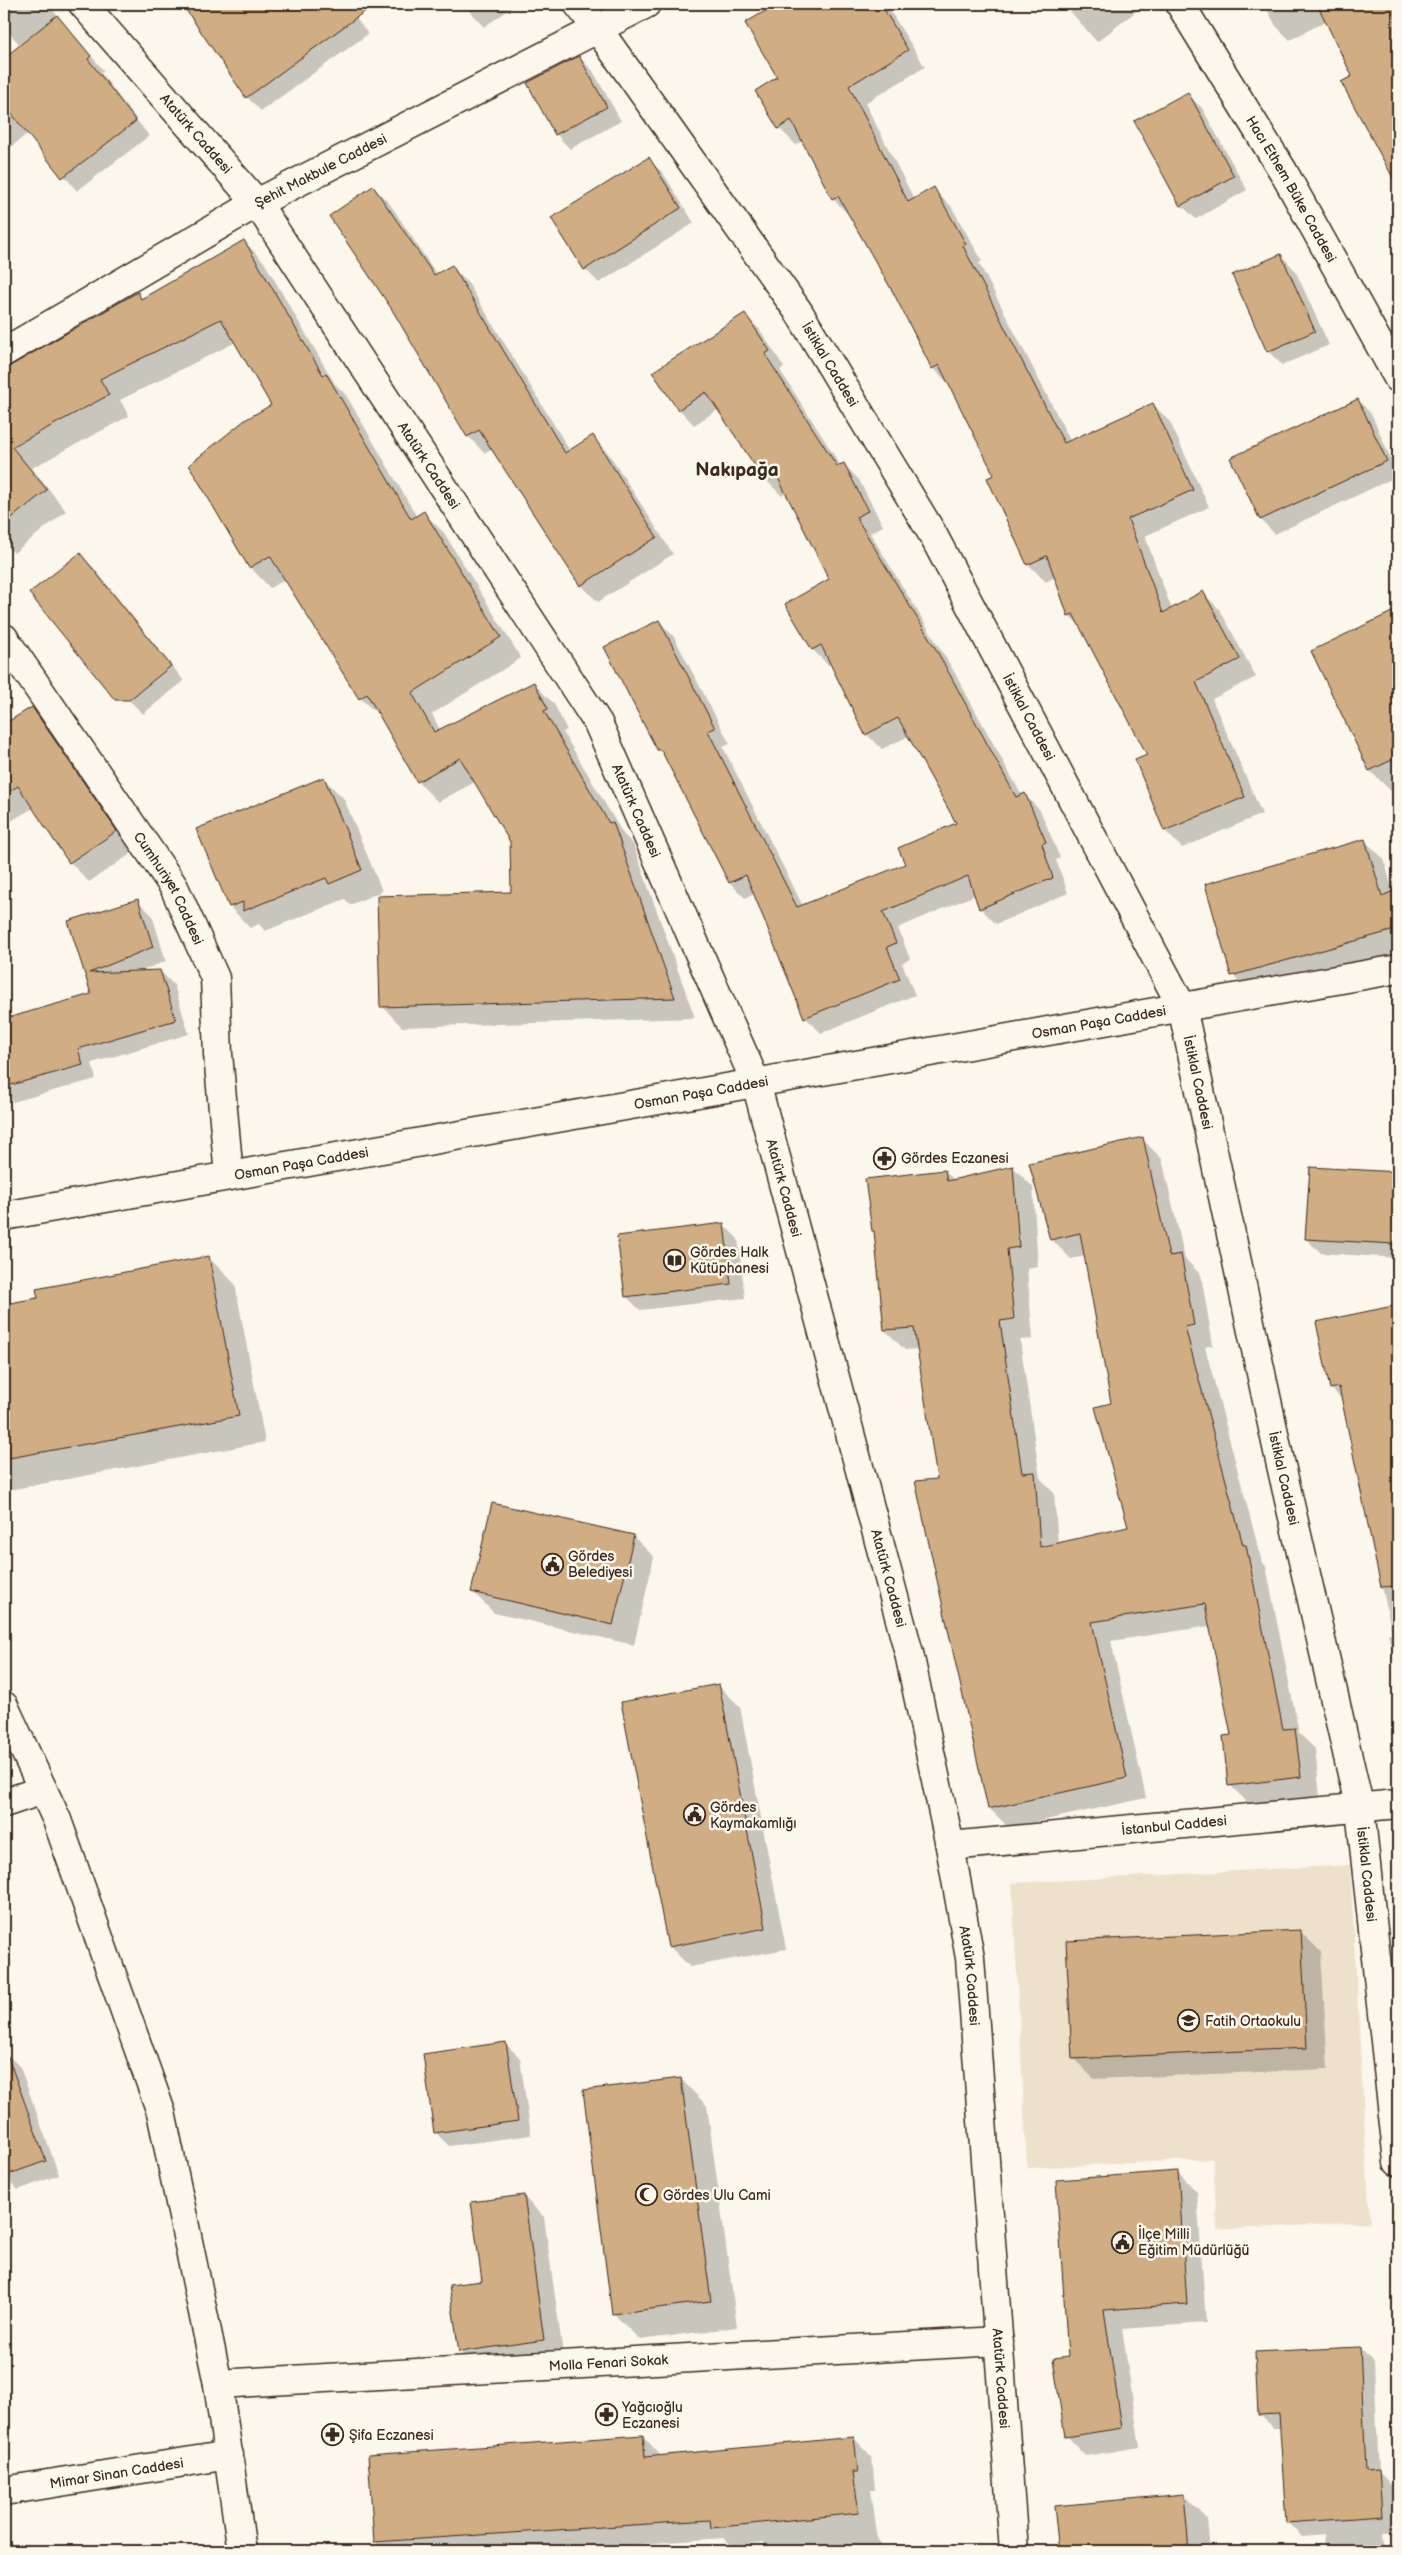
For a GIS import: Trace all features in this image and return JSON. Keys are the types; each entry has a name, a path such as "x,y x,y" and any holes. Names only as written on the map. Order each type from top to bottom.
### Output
{"street":[{"name":"Atatürk Caddesi","path":"83,4 257,203 598,723 756,1083 909,1653 950,1846 970,1958 1014,2551"},
{"name":"İstiklal Caddesi","path":"578,4 798,311 932,533 1182,1007 1280,1461 1360,1809 1398,2162"},
{"name":"Şehit Makbule Caddesi","path":"4,352 257,203 646,4"},
{"name":"Hacı Ethem Büke Caddesi","path":"1180,4 1283,171 1398,378"},
{"name":"Cumhuriyet Caddesi","path":"4,638 174,887 215,978 218,1054 229,1176"},
{"name":"Osman Paşa Caddesi","path":"4,1216 1398,969"},
{"path":"4,1706 57,1820 161,2112 218,2384 242,2551"},
{"path":"4,1803 43,1790"},
{"name":"İstanbul Caddesi","path":"950,1846 1398,1804"},
{"name":"Molla Fenari Sokak","path":"218,2384 999,2341"},
{"name":"Mimar Sinan Caddesi","path":"4,2491 229,2455"}],"shaded area":[{"name":"Fatih Ortaokulu","path":"1350,1865 1370,2222 1217,2230 1213,2159 1027,2168 1012,1883"}],"building":[{"path":"182,4 375,4 246,98"},
{"path":"777,4 881,4 908,50 849,86 908,202 934,187 966,244 963,246 1064,443 1153,403 1193,490 1128,519 1163,613 1203,591 1240,659 1196,682 1245,797 1164,831 1135,760 1147,755 1073,614 1068,616 1047,556 1027,565 987,478 994,475 939,365 932,369 894,294 838,196 832,199 791,120 778,129 755,91 777,77 745,23"},
{"path":"1317,4 1398,4 1398,187 1341,82 1352,76"},
{"path":"57,15 91,56 88,59 136,121 62,178 4,104 4,58"},
{"path":"579,56 607,107 555,135 527,83"},
{"path":"1188,92 1234,176 1180,206 1134,121"},
{"path":"649,157 681,208 584,270 551,218"},
{"path":"373,186 434,275 452,265 565,453 593,435 657,537 580,586 479,430 467,437 391,308 329,216"},
{"path":"244,240 323,375 326,373 411,519 424,511 501,637 412,693 434,732 534,682 548,709 544,711 609,823 613,822 675,998 380,1007 377,896 511,892 510,842 460,758 417,782 367,694 359,699 270,556 249,568 189,465 245,420 271,405 221,319 100,379 109,395 12,447 47,490 4,524 4,368 138,292 141,299"},
{"path":"1281,254 1315,331 1267,352 1232,275"},
{"path":"745,313 770,351 765,354 837,466 844,463 868,511 856,517 937,651 1016,797 1025,793 1046,842 1042,844 1053,878 979,909 968,876 883,912 896,943 887,947 900,979 804,1018 746,875 729,883 661,750 657,750 604,647 659,620 715,728 708,731 797,907 905,864 898,848 956,823 898,718 865,735 821,645 812,650 785,604 829,579 776,474 765,481 706,392 678,410 652,372"},
{"path":"1358,399 1387,461 1260,520 1230,458"},
{"path":"80,553 171,666 129,700 115,700 29,593"},
{"path":"1398,609 1398,757 1369,771 1311,651"},
{"path":"32,707 117,831 69,863 18,786 4,795 4,724"},
{"path":"324,777 362,870 329,884 326,878 243,911 243,902 229,907 196,829"},
{"path":"1365,839 1382,896 1398,889 1398,929 1231,976 1205,884"},
{"path":"138,899 153,947 89,973 160,970 176,1020 78,1049 83,1065 4,1087 4,1019 91,994 68,921"},
{"path":"1143,1137 1169,1256 1181,1254 1194,1325 1185,1327 1243,1545 1246,1545 1283,1729 1295,1728 1301,1777 1228,1786 1223,1736 1231,1735 1205,1604 1092,1622 1127,1778 988,1809 915,1481 937,1479 914,1328 884,1330 874,1231 872,1231 865,1179 945,1170 947,1181 1013,1166 1019,1247 1007,1249 1014,1319 1000,1321 1022,1473 1035,1472 1040,1547 1128,1527 1095,1407 1111,1403 1080,1233 1050,1240 1029,1163"},
{"path":"1310,1167 1398,1172 1394,1244 1305,1239"},
{"name":"Gördes Halk Kütüphanesi","path":"724,1223 731,1284 625,1297 617,1236"},
{"path":"209,1256 239,1416 4,1459 4,1304 38,1298 36,1289"},
{"path":"1398,1305 1398,1586 1381,1587 1339,1387 1330,1389 1316,1322"},
{"name":"Gördes Belediyesi","path":"492,1503 634,1535 613,1625 471,1592"},
{"name":"Gördes Kaymakamlığı","path":"719,1684 766,1928 668,1947 621,1702"},
{"path":"1301,1930 1307,2048 1072,2059 1066,1941"},
{"path":"506,2042 518,2121 434,2133 423,2054"},
{"path":"8,2057 46,2161 4,2176 4,2058"},
{"name":"Gördes Ulu Cami","path":"681,2078 711,2301 612,2314 583,2090"},
{"name":"İlçe Milli Eğitim Müdürlüğü","path":"1178,2171 1187,2304 1104,2310 1122,2428 1065,2437 1053,2359 1068,2357 1056,2180"},
{"path":"524,2195 544,2340 459,2352 449,2285 482,2281 471,2202"},
{"path":"1360,2347 1366,2471 1379,2470 1382,2516 1286,2523 1279,2414 1258,2415 1255,2352"},
{"path":"643,2435 645,2457 854,2437 858,2472 853,2472 859,2513 711,2528 710,2520 374,2542 368,2455"},
{"path":"1184,2494 1189,2551 1059,2551 1054,2506"}],"place":[{"name":"Gördes Eczanesi","path":"885,1158"},
{"name":"Gördes Halk Kütüphanesi","path":"674,1260"},
{"name":"Gördes Belediyesi","path":"552,1564"},
{"name":"Gördes Kaymakamlığı","path":"694,1815"},
{"name":"Fatih Ortaokulu","path":"1189,2021"},
{"name":"Gördes Ulu Cami","path":"647,2195"},
{"name":"İlçe Milli Eğitim Müdürlüğü","path":"1122,2242"},
{"name":"Yağcıoğlu Eczanesi","path":"606,2415"},
{"name":"Şifa Eczanesi","path":"333,2435"}],"district":[{"name":"Nakıpağa","path":"737,469"}]}
